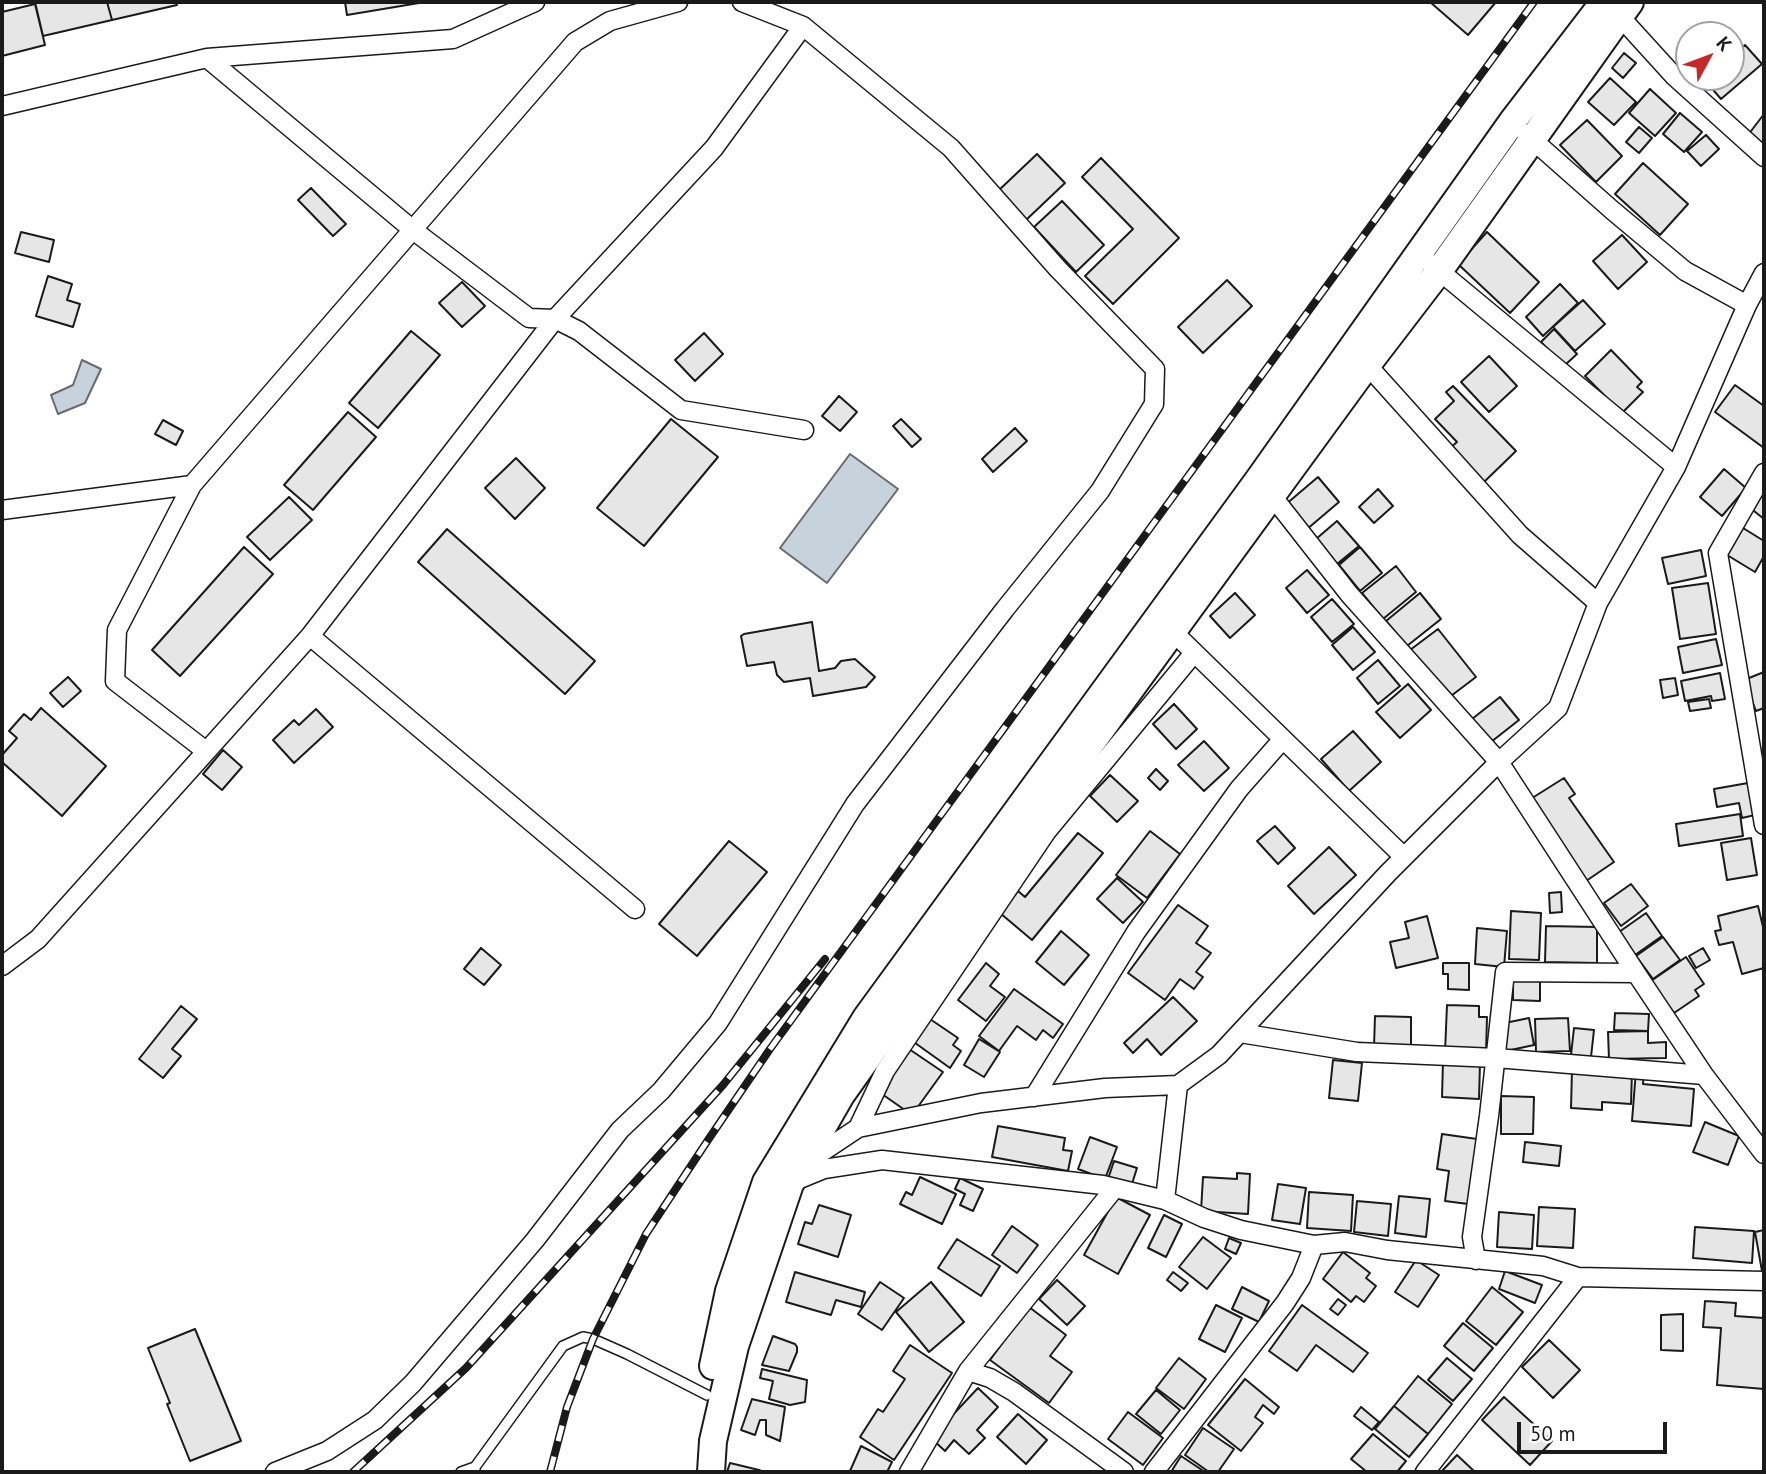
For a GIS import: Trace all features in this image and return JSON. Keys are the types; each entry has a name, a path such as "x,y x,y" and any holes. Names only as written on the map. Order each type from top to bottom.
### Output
{"main road":[{"path":"693,1472 729,1292 866,1018 1266,487 1615,5"},
{"path":"711,1472 713,1441 735,1346 786,1176 1165,623"}],"street":[{"path":"2,106 207,58 453,39 535,2"},
{"path":"206,751 115,681 117,630 192,485 575,42 610,21 678,2"},
{"path":"275,1472 327,1451 375,1420 413,1383 535,1240 620,1130 662,1091 710,1032 855,804 996,620 1100,491 1154,404 1155,369 1058,269 950,148 803,26 742,2"},
{"path":"1615,5 1674,76 1764,157"},
{"path":"2,966 38,939 310,636 555,320 714,148 803,26"},
{"path":"207,58 413,230 529,318 555,320 579,331 681,410 804,430"},
{"path":"1522,130 1685,271 1747,305"},
{"path":"1429,263 1676,467"},
{"path":"786,1176 858,1128 981,1103 1105,1088 1178,1085 1219,1055 1404,857 1499,762 1558,708 1598,603 1676,467 1747,305 1764,273"},
{"path":"1359,357 1520,535 1598,603"},
{"path":"1764,473 1718,553 1764,825"},
{"path":"2,510 192,485"},
{"path":"1266,487 1349,594 1499,762 1704,1074 1764,1154"},
{"path":"1165,623 1404,857"},
{"path":"310,636 635,909"},
{"path":"858,1128 885,1071 1047,831 1194,653"},
{"path":"1034,1097 1136,932 1239,789 1283,739"},
{"path":"1476,1259 1472,1237 1505,972 1636,973"},
{"path":"1240,1033 1357,1052 1496,1058 1704,1074"},
{"path":"1165,1200 1178,1085"},
{"path":"786,1176 882,1160 1102,1185 1165,1200 1204,1218 1241,1230 1314,1245 1345,1242 1387,1250 1543,1266 1578,1277 1764,1281"},
{"path":"909,1472 968,1371 1114,1189"},
{"path":"1154,1472 1284,1303 1301,1278 1314,1245"},
{"path":"1425,1472 1578,1277"},
{"path":"968,1371 990,1378 1014,1392 1124,1472"}],"lane":[{"path":"461,1472 475,1469 563,1346 583,1337 627,1354 707,1395"}],"shaded area":[{"path":"82,360 101,369 85,403 58,414 51,395 73,385"},
{"path":"850,454 898,489 827,583 780,548"}],"building":[{"path":"35,2 107,2 112,20 43,36"},
{"path":"107,2 176,2 177,5 112,20"},
{"path":"345,2 419,2 419,3 347,15"},
{"path":"1430,2 1496,2 1468,35"},
{"path":"35,4 45,45 2,56 2,12"},
{"path":"1745,45 1762,64 1745,79"},
{"path":"1624,53 1636,63 1623,78 1612,68"},
{"path":"1610,78 1636,102 1614,125 1588,102"},
{"path":"1650,89 1676,113 1655,136 1629,113"},
{"path":"1714,91 1730,91 1721,99"},
{"path":"1680,113 1702,132 1684,152 1663,134"},
{"path":"1764,114 1764,147 1748,135"},
{"path":"1587,120 1622,156 1596,182 1560,145"},
{"path":"1639,127 1652,138 1639,153 1626,142"},
{"path":"1706,135 1719,149 1701,166 1687,151"},
{"path":"1037,154 1065,183 1025,221 997,192"},
{"path":"1101,158 1179,238 1113,304 1085,276 1133,229 1082,177"},
{"path":"1643,163 1688,204 1660,235 1615,194"},
{"path":"311,188 346,224 333,236 298,200"},
{"path":"1062,201 1104,245 1076,272 1034,227"},
{"path":"21,232 54,240 49,262 15,253"},
{"path":"1487,232 1539,282 1510,313 1458,264"},
{"path":"1622,235 1647,262 1618,289 1593,261"},
{"path":"48,276 72,284 67,300 80,304 73,327 36,316"},
{"path":"1227,280 1252,306 1203,353 1178,327"},
{"path":"462,282 485,306 462,327 439,303"},
{"path":"1560,284 1578,303 1543,336 1526,317"},
{"path":"1583,300 1605,324 1575,351 1553,327"},
{"path":"1554,329 1577,354 1564,366 1541,342"},
{"path":"411,331 440,355 378,428 349,403"},
{"path":"704,333 723,354 695,381 675,360"},
{"path":"1611,350 1642,382 1637,387 1643,392 1622,413 1585,376"},
{"path":"1489,356 1517,386 1489,412 1461,382"},
{"path":"1735,385 1764,406 1764,448 1715,412"},
{"path":"1453,386 1516,451 1483,483 1450,448 1457,442 1435,419 1454,401 1446,392"},
{"path":"839,396 857,412 840,431 822,416"},
{"path":"348,412 376,437 313,510 284,485"},
{"path":"671,419 718,457 644,546 597,508"},
{"path":"901,419 921,439 912,447 893,426"},
{"path":"163,420 183,431 176,445 155,434"},
{"path":"1015,428 1027,441 993,472 982,459"},
{"path":"516,458 545,488 515,519 485,488"},
{"path":"1724,469 1746,488 1722,516 1700,497"},
{"path":"1318,477 1339,502 1306,530 1285,505"},
{"path":"1764,488 1764,519 1749,507"},
{"path":"1378,489 1393,506 1374,523 1359,507"},
{"path":"289,497 312,520 270,560 247,537"},
{"path":"1337,521 1359,546 1337,564 1316,539"},
{"path":"1743,528 1764,541 1764,556 1755,572 1727,555"},
{"path":"447,529 595,661 565,694 418,562"},
{"path":"244,547 273,574 180,676 152,650"},
{"path":"1360,547 1382,573 1360,591 1339,565"},
{"path":"1701,550 1706,576 1668,584 1662,558"},
{"path":"1396,566 1416,592 1383,619 1362,593"},
{"path":"1307,570 1329,595 1307,613 1286,588"},
{"path":"1708,583 1716,634 1680,639 1672,588"},
{"path":"1235,593 1255,615 1230,638 1210,616"},
{"path":"1420,593 1441,619 1407,646 1386,621"},
{"path":"1332,599 1354,624 1332,642 1311,617"},
{"path":"812,622 819,671 835,668 841,661 855,659 875,677 866,687 813,696 810,678 784,682 777,675 774,662 747,666 741,636"},
{"path":"1353,627 1375,652 1353,670 1332,645"},
{"path":"1438,629 1476,677 1447,699 1410,650"},
{"path":"1716,639 1722,665 1683,673 1678,647"},
{"path":"1378,660 1400,686 1378,704 1357,678"},
{"path":"1764,672 1764,708 1756,711 1744,680"},
{"path":"1720,673 1725,699 1712,701 1711,696 1685,701 1681,681"},
{"path":"68,677 81,691 63,707 50,693"},
{"path":"1675,678 1678,695 1663,698 1660,680"},
{"path":"1408,684 1431,710 1400,738 1376,712"},
{"path":"1500,697 1519,720 1491,742 1472,719"},
{"path":"1709,699 1711,708 1690,711 1688,702"},
{"path":"1174,704 1197,729 1176,749 1153,724"},
{"path":"41,708 106,766 62,816 2,762 2,755 17,738 9,731 24,714 31,720"},
{"path":"316,709 333,727 294,763 273,740 294,720 299,725"},
{"path":"1353,731 1381,762 1349,791 1321,759"},
{"path":"1204,741 1229,768 1204,791 1178,765"},
{"path":"223,750 242,767 222,790 203,774"},
{"path":"1156,769 1168,781 1160,790 1148,778"},
{"path":"1110,775 1138,801 1117,822 1090,796"},
{"path":"1564,778 1575,794 1569,798 1614,862 1586,881 1529,800"},
{"path":"1748,783 1755,815 1742,818 1739,803 1717,807 1714,789"},
{"path":"1740,814 1743,836 1679,846 1676,824"},
{"path":"1275,826 1295,848 1278,864 1257,841"},
{"path":"1150,831 1180,854 1147,898 1116,875"},
{"path":"1078,833 1103,853 1032,940 1000,913 1018,891 1025,897"},
{"path":"1751,838 1757,875 1727,880 1721,843"},
{"path":"729,841 767,872 697,956 659,924"},
{"path":"1329,847 1356,875 1314,914 1288,886"},
{"path":"1117,878 1143,902 1123,923 1097,899"},
{"path":"1631,884 1648,906 1621,926 1604,903"},
{"path":"1561,892 1562,912 1550,913 1549,893"},
{"path":"1178,905 1208,926 1196,943 1211,953 1196,972 1203,977 1194,989 1180,979 1165,1000 1128,973"},
{"path":"1758,906 1764,931 1764,968 1742,974 1733,942 1719,945 1715,931 1721,930 1718,916"},
{"path":"1511,911 1541,913 1539,960 1509,959"},
{"path":"1646,913 1662,936 1635,955 1619,932"},
{"path":"1427,916 1438,958 1396,968 1390,942 1409,938 1405,922"},
{"path":"1546,926 1597,927 1597,963 1545,962"},
{"path":"1477,928 1507,931 1504,967 1475,964"},
{"path":"1061,931 1089,955 1064,985 1036,962"},
{"path":"1663,937 1680,960 1653,979 1636,956"},
{"path":"481,948 501,965 484,985 464,969"},
{"path":"1703,948 1710,960 1696,968 1689,956"},
{"path":"1686,957 1704,984 1695,990 1699,996 1674,1013 1651,981"},
{"path":"986,963 999,974 990,986 1005,997 986,1021 958,1000"},
{"path":"1443,963 1469,963 1469,990 1448,989 1448,974 1443,974"},
{"path":"1513,976 1540,977 1540,1001 1513,1000"},
{"path":"1014,989 1063,1024 1053,1038 1043,1030 1036,1040 1017,1026 999,1051 979,1036"},
{"path":"1173,997 1197,1021 1161,1055 1147,1039 1133,1053 1124,1043"},
{"path":"1447,1005 1479,1006 1479,1017 1487,1017 1486,1054 1445,1052"},
{"path":"181,1006 197,1019 172,1049 181,1056 163,1078 139,1059"},
{"path":"1615,1013 1649,1014 1648,1031 1614,1030"},
{"path":"1375,1016 1411,1017 1411,1048 1374,1047"},
{"path":"927,1017 958,1038 953,1045 961,1051 950,1068 911,1040"},
{"path":"1529,1018 1534,1045 1506,1051 1500,1024"},
{"path":"1568,1018 1570,1051 1536,1052 1535,1019"},
{"path":"1574,1028 1594,1030 1591,1057 1571,1055"},
{"path":"1648,1031 1648,1043 1666,1042 1666,1058 1609,1059 1608,1032"},
{"path":"979,1039 1000,1052 984,1077 964,1065"},
{"path":"909,1049 943,1072 912,1115 879,1092"},
{"path":"1333,1060 1362,1063 1358,1101 1329,1098"},
{"path":"1443,1061 1480,1063 1479,1099 1442,1097"},
{"path":"1572,1070 1632,1072 1631,1104 1602,1102 1602,1110 1571,1108"},
{"path":"1636,1070 1644,1071 1643,1084 1694,1089 1691,1126 1632,1121"},
{"path":"1501,1096 1534,1097 1533,1134 1501,1134"},
{"path":"1705,1122 1739,1136 1728,1165 1693,1152"},
{"path":"998,1126 1065,1138 1063,1150 1072,1151 1068,1171 992,1157"},
{"path":"1442,1134 1477,1139 1468,1204 1445,1201 1449,1171 1437,1169"},
{"path":"1090,1137 1117,1147 1105,1179 1078,1169"},
{"path":"1525,1142 1561,1146 1559,1166 1523,1162"},
{"path":"1114,1161 1137,1168 1131,1187 1108,1179"},
{"path":"1237,1173 1250,1174 1248,1214 1201,1211 1203,1177 1237,1179"},
{"path":"920,1177 956,1194 942,1224 900,1204 906,1192 912,1195"},
{"path":"960,1178 983,1189 973,1211 960,1205 965,1194 955,1189"},
{"path":"1278,1184 1306,1188 1300,1224 1272,1220"},
{"path":"1309,1192 1353,1195 1351,1231 1307,1228"},
{"path":"1399,1196 1430,1199 1426,1237 1395,1233"},
{"path":"1116,1197 1150,1215 1118,1274 1084,1255"},
{"path":"1357,1201 1391,1204 1388,1236 1354,1232"},
{"path":"819,1205 851,1215 838,1257 798,1244 805,1222 812,1224"},
{"path":"1539,1207 1575,1209 1573,1248 1537,1246"},
{"path":"1499,1212 1534,1215 1532,1249 1497,1247"},
{"path":"1164,1215 1182,1224 1166,1257 1148,1248"},
{"path":"1012,1226 1038,1245 1017,1273 992,1255"},
{"path":"1695,1227 1754,1231 1752,1263 1693,1258"},
{"path":"1764,1230 1764,1271 1762,1271 1755,1232"},
{"path":"1203,1237 1231,1258 1207,1289 1179,1267"},
{"path":"1229,1238 1241,1243 1236,1254 1225,1249"},
{"path":"957,1239 1000,1266 981,1296 938,1268"},
{"path":"1343,1252 1370,1273 1366,1278 1376,1286 1364,1302 1356,1296 1351,1302 1323,1279"},
{"path":"1416,1260 1439,1275 1418,1307 1395,1292"},
{"path":"1505,1271 1542,1285 1535,1303 1499,1289"},
{"path":"795,1272 865,1292 861,1307 836,1300 831,1315 786,1302"},
{"path":"1173,1272 1188,1283 1181,1291 1167,1280"},
{"path":"1057,1280 1085,1306 1067,1325 1039,1299"},
{"path":"880,1282 904,1298 882,1330 858,1314"},
{"path":"931,1282 964,1322 929,1352 896,1312"},
{"path":"1242,1287 1269,1301 1259,1322 1232,1309"},
{"path":"1492,1287 1523,1312 1496,1345 1466,1321"},
{"path":"1338,1299 1346,1305 1338,1315 1330,1309"},
{"path":"1705,1301 1736,1303 1735,1316 1764,1318 1764,1389 1717,1385 1721,1328 1703,1327"},
{"path":"1216,1305 1242,1318 1225,1352 1199,1339"},
{"path":"1302,1305 1368,1353 1353,1372 1316,1345 1297,1371 1269,1351"},
{"path":"1029,1307 1066,1335 1050,1356 1072,1372 1049,1403 990,1360"},
{"path":"1683,1314 1683,1351 1661,1350 1661,1315"},
{"path":"1463,1323 1493,1348 1474,1371 1444,1346"},
{"path":"195,1329 241,1441 190,1461 148,1348"},
{"path":"773,1336 797,1347 789,1371 762,1365"},
{"path":"1549,1340 1580,1370 1553,1398 1522,1367"},
{"path":"910,1345 952,1373 894,1460 860,1437 878,1409 883,1412 905,1379 893,1371"},
{"path":"1179,1358 1206,1379 1184,1409 1156,1388"},
{"path":"1447,1358 1472,1379 1453,1401 1428,1380"},
{"path":"762,1369 807,1380 805,1402 790,1405 769,1399 773,1381 760,1378"},
{"path":"1418,1376 1452,1404 1428,1434 1394,1406"},
{"path":"1245,1379 1279,1407 1274,1414 1263,1405 1255,1417 1263,1423 1241,1451 1208,1425"},
{"path":"978,1388 998,1407 977,1430 985,1438 969,1454 954,1440 945,1451 931,1438"},
{"path":"1156,1390 1180,1410 1161,1434 1136,1414"},
{"path":"1504,1397 1552,1441 1530,1465 1482,1420"},
{"path":"752,1399 785,1407 780,1441 766,1435 766,1420 760,1420 755,1435 741,1430"},
{"path":"1394,1406 1428,1434 1409,1457 1375,1429"},
{"path":"1361,1407 1379,1422 1372,1430 1354,1416"},
{"path":"1128,1412 1163,1438 1143,1465 1108,1439"},
{"path":"1018,1414 1047,1440 1026,1464 997,1437"},
{"path":"1203,1428 1234,1449 1218,1472 1209,1472 1185,1455"},
{"path":"1373,1434 1406,1461 1397,1472 1367,1472 1351,1459"},
{"path":"861,1446 892,1462 887,1472 850,1471"},
{"path":"1457,1455 1475,1472 1441,1472"},
{"path":"1181,1456 1205,1472 1171,1472"},
{"path":"730,1463 759,1470 763,1472 727,1472"}],"railway":[{"path":"550,1472 567,1407 593,1339 646,1234 708,1140 770,1049 1534,2"},
{"path":"353,1472 466,1368 723,1085 825,959"}]}
